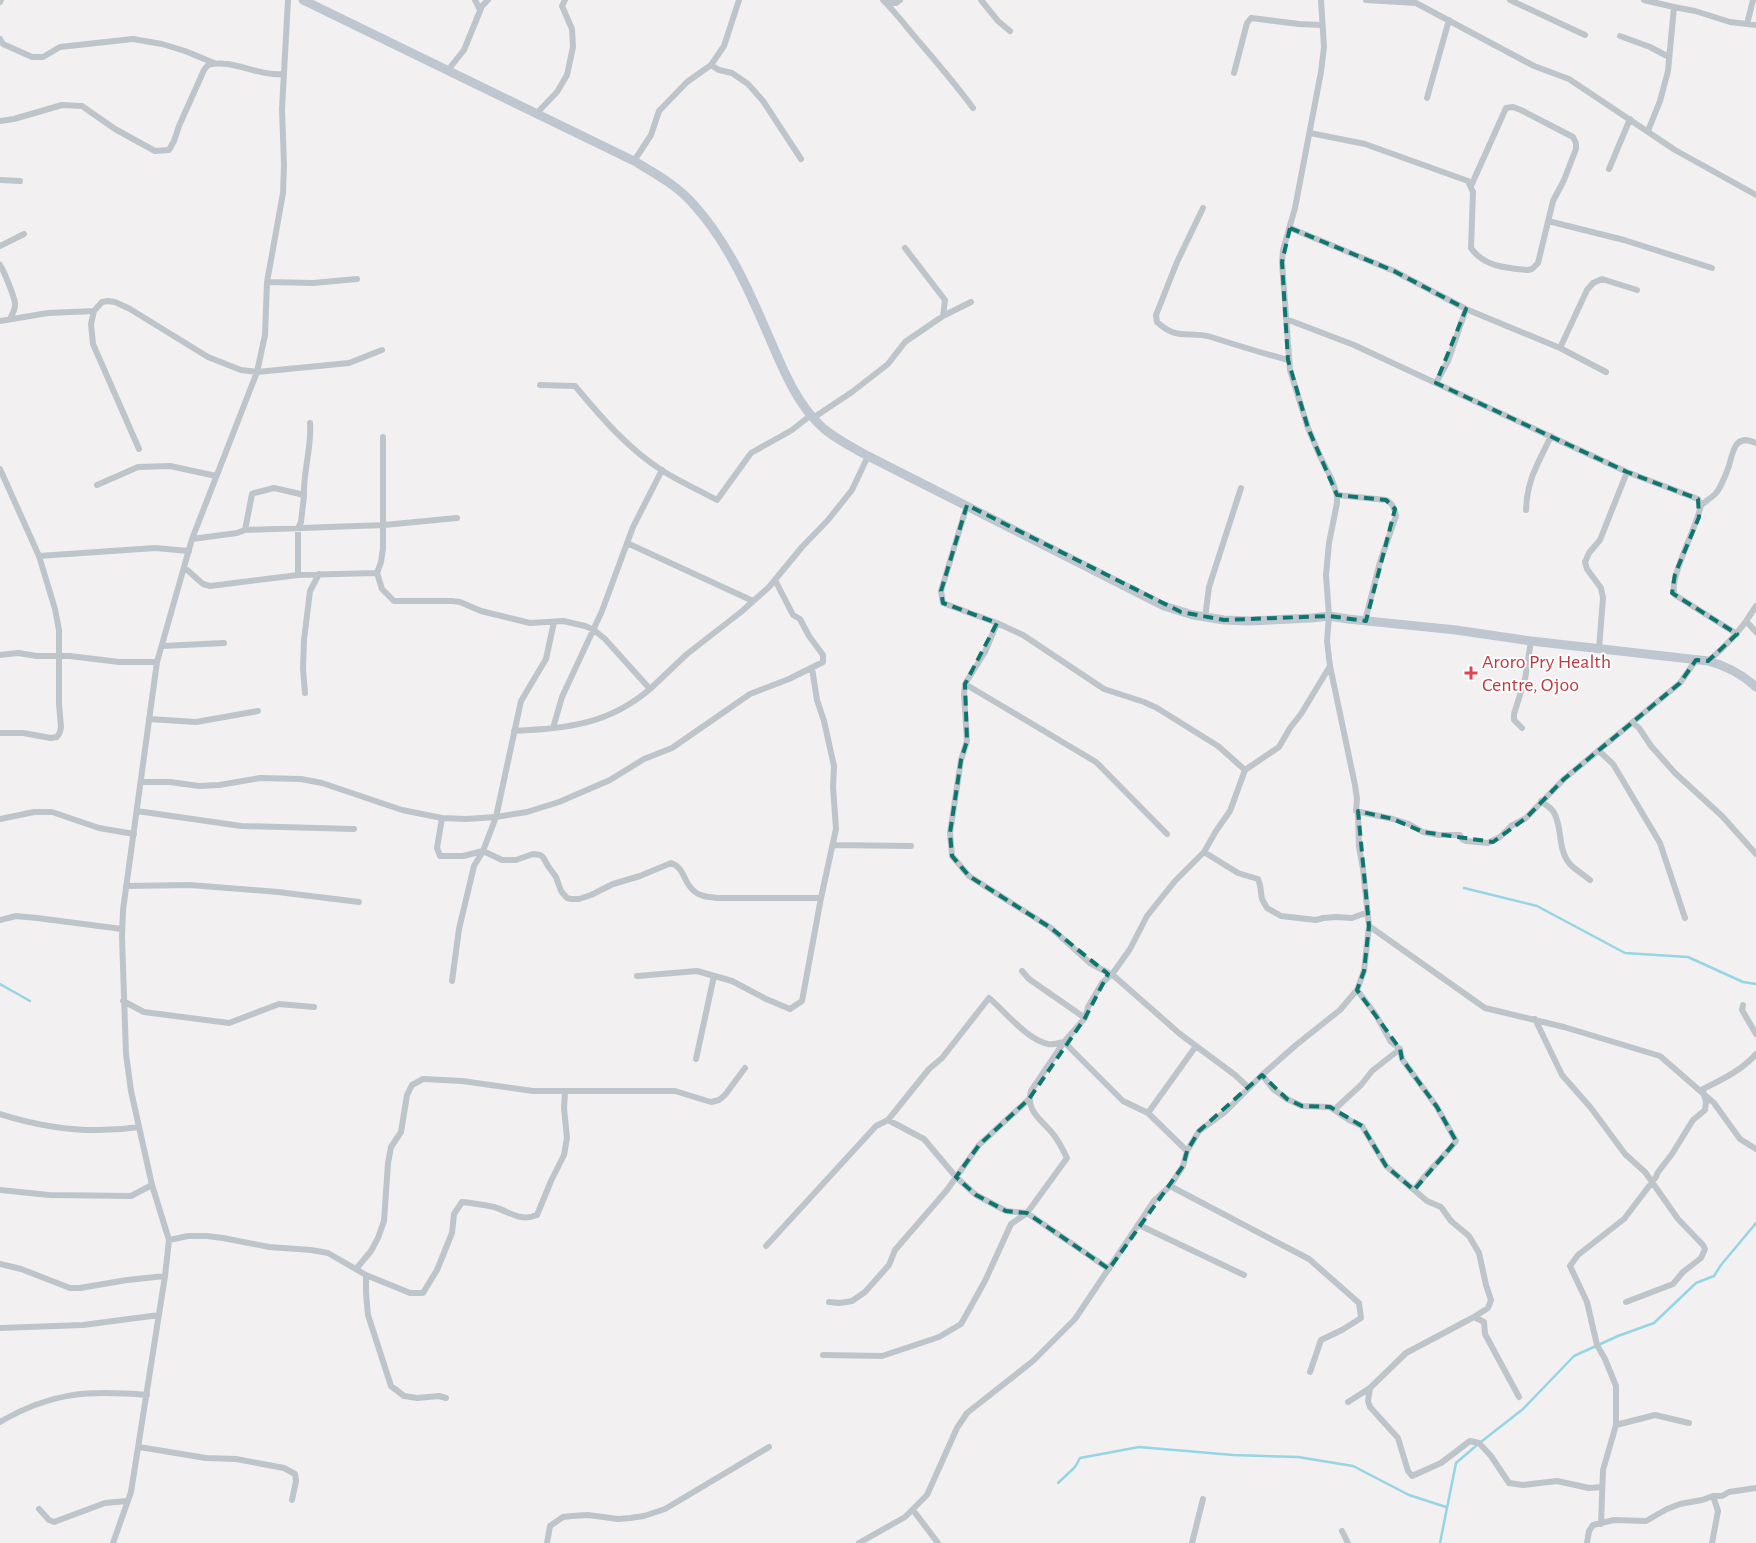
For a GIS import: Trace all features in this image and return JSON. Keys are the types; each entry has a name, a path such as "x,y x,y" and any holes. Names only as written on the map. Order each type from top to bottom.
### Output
{"main road":[{"path":"303,0 634,161 682,192 706,220 736,265 785,372 812,416 832,435 868,456 1164,606 1205,618 1224,620 1249,621 1329,616 1708,661 1731,668 1756,687"}],"street":[{"path":"114,1543 131,1492 169,1240 152,1185 131,1091 126,1054 122,929 126,886 157,662 192,539 257,372 264,342 267,282 283,193 282,109 288,0"},
{"path":"475,0 480,10"},
{"path":"448,70 464,50 480,10 488,0"},
{"path":"537,113 557,92 567,75 573,46 572,29 562,6 565,0"},
{"path":"634,161 650,135 660,111 687,82 711,65 724,46 738,0"},
{"path":"884,1 896,3 900,0"},
{"path":"981,0 998,21 1010,31"},
{"path":"859,1543 904,1517 927,1495 957,1428 967,1413 1033,1361 1075,1319 1154,1201 1170,1186 1183,1166 1186,1150 1199,1132 1225,1112 1296,1044 1340,1010 1357,990 1364,971 1369,926 1359,847 1357,799 1330,666 1327,640 1329,616 1326,576 1329,543 1338,504 1337,495 1308,428 1288,360 1282,262 1283,250 1290,228 1310,134 1315,96 1321,72 1324,48 1321,0"},
{"path":"1366,0 1416,3 1534,66 1569,79 1648,130 1675,150 1756,195"},
{"path":"1426,8 1428,0"},
{"path":"1510,0 1586,35"},
{"path":"1644,0 1695,11 1730,22 1756,25"},
{"path":"1746,24 1753,0"},
{"path":"884,1 899,15 973,108"},
{"path":"1648,130 1660,101 1668,71 1674,7"},
{"path":"1234,73 1247,23 1251,18 1322,25"},
{"path":"1427,98 1449,20"},
{"path":"1620,36 1650,46 1669,57"},
{"path":"0,39 3,44 32,57 43,57 60,47 133,39 162,44 214,63"},
{"path":"0,121 14,119 62,105 82,106 95,113 115,129 155,151 168,150 174,141 204,70 208,65 222,63 270,75 284,74"},
{"path":"711,65 719,70 732,73 748,84 763,102 801,159"},
{"path":"1310,134 1365,144 1468,181 1471,186 1473,204 1471,248 1487,263 1528,270 1538,263 1554,201 1564,180 1576,143 1573,138 1521,110 1513,107 1506,108 1471,186"},
{"path":"1609,169 1630,119"},
{"path":"0,180 20,181"},
{"path":"1203,208 1177,262 1156,315 1156,322 1165,329 1178,334 1210,337 1288,360"},
{"path":"1548,222 1624,240 1712,268"},
{"path":"1290,228 1394,271 1466,309 1560,348 1606,372"},
{"path":"0,246 24,234"},
{"path":"905,248 945,300 943,316"},
{"path":"0,265 4,270 15,303 10,319"},
{"path":"267,282 313,283 357,279"},
{"path":"1560,348 1588,290 1593,284 1602,279 1637,290"},
{"path":"139,449 93,344 91,324 94,311 102,302 115,302 140,314 208,357 241,370 257,372 349,363 382,350"},
{"path":"540,385 575,386 599,415 626,442 662,470 716,500 751,453 792,430 852,392 888,364 905,342 943,316 971,302"},
{"path":"1436,383 1448,361 1466,309"},
{"path":"0,320 71,311 94,311"},
{"path":"1286,319 1354,345 1627,472 1698,499 1701,505 1699,517 1676,574 1673,590 1675,595 1737,634"},
{"path":"298,575 298,528 304,496 310,423"},
{"path":"1526,510 1526,494 1530,478 1551,436"},
{"path":"383,437 384,524 381,562 377,573 382,590 394,601 460,602 481,611 530,622 563,621 585,626 594,630 605,639 650,689"},
{"path":"1701,505 1717,492 1734,449 1739,442 1744,440 1756,443"},
{"path":"514,731 582,724 602,718 634,703 687,654 769,587 852,490 868,456"},
{"path":"97,485 138,467 170,466 216,476"},
{"path":"0,469 39,556 55,609 59,630 59,704 61,727 58,737 51,738 23,733 0,733"},
{"path":"553,728 562,697 594,630 627,543 662,470"},
{"path":"1600,649 1603,598 1601,588 1586,569 1585,562 1589,553 1600,540 1627,472"},
{"path":"245,530 252,494 274,488 292,491 304,496"},
{"path":"1205,618 1209,587 1241,488"},
{"path":"1337,495 1386,500 1395,509 1396,516 1380,562 1368,606 1366,617 1370,621"},
{"path":"967,505 941,591 943,603 1023,635 1104,689 1157,708 1218,746 1245,770"},
{"path":"192,539 237,533 245,530 384,524 457,518"},
{"path":"627,543 753,601"},
{"path":"39,556 156,548 189,551"},
{"path":"185,568 203,584 210,586 298,575 377,573"},
{"path":"305,693 303,669 304,640 310,591 319,574"},
{"path":"141,782 170,782 199,786 227,784 260,778 302,778 402,810 442,818 496,817 527,812 559,802 610,780 644,760 672,748 750,694 822,662 823,655 809,636 800,619 794,614 774,580"},
{"path":"1708,661 1737,634 1747,622 1756,606"},
{"path":"452,981 459,929 474,866 483,851 496,817 522,700 546,659 554,622"},
{"path":"1747,622 1756,632"},
{"path":"997,623 985,652 965,684 967,741 960,760 950,833 952,856 969,876 1050,928 1090,963 1110,975 1180,1034 1249,1088"},
{"path":"1522,728 1514,720 1514,714 1525,679 1531,641"},
{"path":"162,646 224,643"},
{"path":"0,655 12,653 119,662 157,662"},
{"path":"1356,811 1409,824 1423,832 1439,835 1460,835 1466,841 1488,844 1500,837 1511,826 1526,818 1564,779 1599,752 1680,683 1696,660"},
{"path":"823,1354 882,1356 939,1336 960,1324 985,1281 1011,1224 1027,1212 1067,1158 1054,1135 1030,1106 1031,1091 1064,1042 1084,1018 1099,988 1130,950 1147,916 1175,881 1204,852 1230,811 1245,770 1279,747 1330,666"},
{"path":"638,976 697,971 732,981 790,1009 802,1001 837,820 833,787 834,766 824,721 817,700 812,668"},
{"path":"965,684 1096,762 1167,834"},
{"path":"149,718 196,722 258,711"},
{"path":"1633,723 1676,773 1722,816 1756,854"},
{"path":"1599,752 1613,764 1660,843 1686,918"},
{"path":"1541,801 1552,810 1556,818 1562,846 1568,862 1590,880"},
{"path":"137,811 241,826 354,829"},
{"path":"0,818 34,812 52,812 99,828 134,834"},
{"path":"442,818 438,848 440,856 463,856 483,851 502,860 516,860 533,854 540,855 543,856 556,877 561,891 567,898 571,899 580,899 612,884 640,876 671,863 681,869 689,886 701,896 717,898 821,898"},
{"path":"833,845 911,846"},
{"path":"1204,852 1238,873 1258,880 1262,900 1267,908 1281,916 1316,920 1336,917 1352,918 1368,912"},
{"path":"126,886 190,885 278,892 359,902"},
{"path":"0,920 16,916 122,929"},
{"path":"1369,926 1480,1006 1491,1011 1535,1020 1660,1056 1702,1091 1720,1110 1740,1139 1756,1149"},
{"path":"1022,971 1029,979 1084,1018"},
{"path":"696,1059 714,976"},
{"path":"1357,990 1376,1015 1391,1042 1400,1049 1402,1059 1437,1107 1456,1141 1448,1152 1422,1178 1414,1190"},
{"path":"766,1246 876,1126 888,1120 929,1069 942,1058 989,998 1002,1008 1026,1033 1048,1044 1064,1042"},
{"path":"123,1001 144,1012 230,1023 280,1004 314,1007"},
{"path":"1743,1005 1742,1010 1756,1034"},
{"path":"1535,1020 1562,1074 1591,1108 1625,1154 1642,1168 1678,1219 1703,1245 1704,1252 1701,1258 1683,1272 1673,1284 1626,1302"},
{"path":"1064,1042 1123,1101 1148,1113 1186,1150"},
{"path":"1148,1113 1196,1046"},
{"path":"1335,1109 1362,1085 1372,1071 1400,1049"},
{"path":"1702,1091 1733,1074 1748,1063 1756,1054"},
{"path":"356,1269 371,1251 384,1221 391,1147 401,1132 407,1095 412,1085 423,1079 462,1081 534,1092 636,1090 675,1092 712,1102 719,1100 725,1095 744,1068"},
{"path":"1262,1075 1273,1089 1287,1099 1302,1106 1328,1106 1362,1126 1386,1166 1428,1202 1441,1207 1451,1221 1468,1236 1477,1248 1491,1300 1488,1308 1474,1317 1406,1353 1370,1388 1348,1402"},
{"path":"1601,1524 1603,1470 1616,1425 1616,1386 1597,1345 1587,1302 1570,1266 1578,1255 1624,1219 1672,1154 1693,1120 1705,1110 1706,1102 1702,1091"},
{"path":"169,1240 188,1236 207,1236 269,1248 311,1250 328,1254 366,1275 410,1293 423,1293 437,1270 452,1233 454,1214 462,1202 495,1208 520,1218 537,1215 564,1156 567,1138 564,1108 565,1092"},
{"path":"829,1302 852,1301 865,1292 889,1265 894,1250 956,1177 979,1145 1029,1099"},
{"path":"0,1114 38,1124 64,1128 121,1129 139,1127"},
{"path":"888,1120 924,1139 956,1177 976,1194 1006,1211 1027,1212 1109,1269"},
{"path":"0,1190 49,1195 131,1196 152,1185"},
{"path":"1170,1186 1309,1259 1359,1303 1361,1318 1321,1340 1310,1372"},
{"path":"1138,1224 1244,1275"},
{"path":"0,1264 33,1273 70,1288 165,1276"},
{"path":"366,1275 368,1315 391,1386 404,1396 417,1398 439,1396 446,1398"},
{"path":"0,1328 83,1325 159,1315"},
{"path":"1474,1317 1484,1322 1485,1334 1519,1397"},
{"path":"1370,1388 1368,1401 1370,1407 1398,1438 1408,1470 1412,1476 1442,1463 1470,1441 1479,1443 1491,1456 1509,1483 1524,1485 1557,1481 1589,1488 1602,1487"},
{"path":"0,1422 40,1402 58,1397 113,1392 147,1395"},
{"path":"1616,1425 1655,1416 1689,1423"},
{"path":"139,1446 206,1458 236,1459 284,1468 296,1474 292,1500"},
{"path":"547,1543 550,1526 563,1517 588,1515 618,1519 644,1516 664,1509 769,1447"},
{"path":"1587,1543 1591,1527 1620,1519 1646,1521 1671,1507 1713,1496 1722,1496 1730,1492 1756,1488"},
{"path":"1712,1543 1718,1511 1713,1496"},
{"path":"1192,1543 1203,1499"},
{"path":"39,1509 49,1520 54,1522 105,1503 127,1500"},
{"path":"913,1510 938,1543"},
{"path":"1342,1532 1348,1543"}],"highlighted area":[{"path":"1290,228 1394,271 1466,309 1436,383 1627,472 1698,499 1699,517 1675,574 1672,593 1737,634 1708,661 1696,660 1680,683 1564,779 1526,818 1493,842 1423,832 1393,819 1358,811 1369,926 1364,971 1357,990 1400,1049 1402,1059 1437,1107 1456,1141 1414,1190 1386,1166 1362,1126 1330,1107 1302,1106 1287,1099 1262,1075 1199,1131 1187,1151 1183,1166 1109,1269 1027,1213 1006,1211 976,1195 956,1177 979,1145 1029,1099 1085,1018 1108,974 1051,928 969,876 952,856 950,833 961,760 967,741 965,684 997,623 943,603 941,591 967,505 1181,612 1224,620 1329,616 1366,621 1395,509 1386,500 1337,495 1308,428 1288,360 1282,262"}],"waterway":[{"path":"1464,888 1537,906 1625,953 1688,957 1743,982 1756,984"},
{"path":"0,984 30,1001"},
{"path":"1440,1543 1456,1463 1523,1409 1574,1356 1618,1336 1654,1323 1696,1283 1714,1276 1756,1223"},
{"path":"1058,1483 1075,1467 1080,1458 1139,1447 1233,1455 1298,1457 1353,1466 1409,1495 1446,1507"}],"place":[{"name":"Aroro Pry Health Centre, Ojoo","path":"1471,673"}]}
